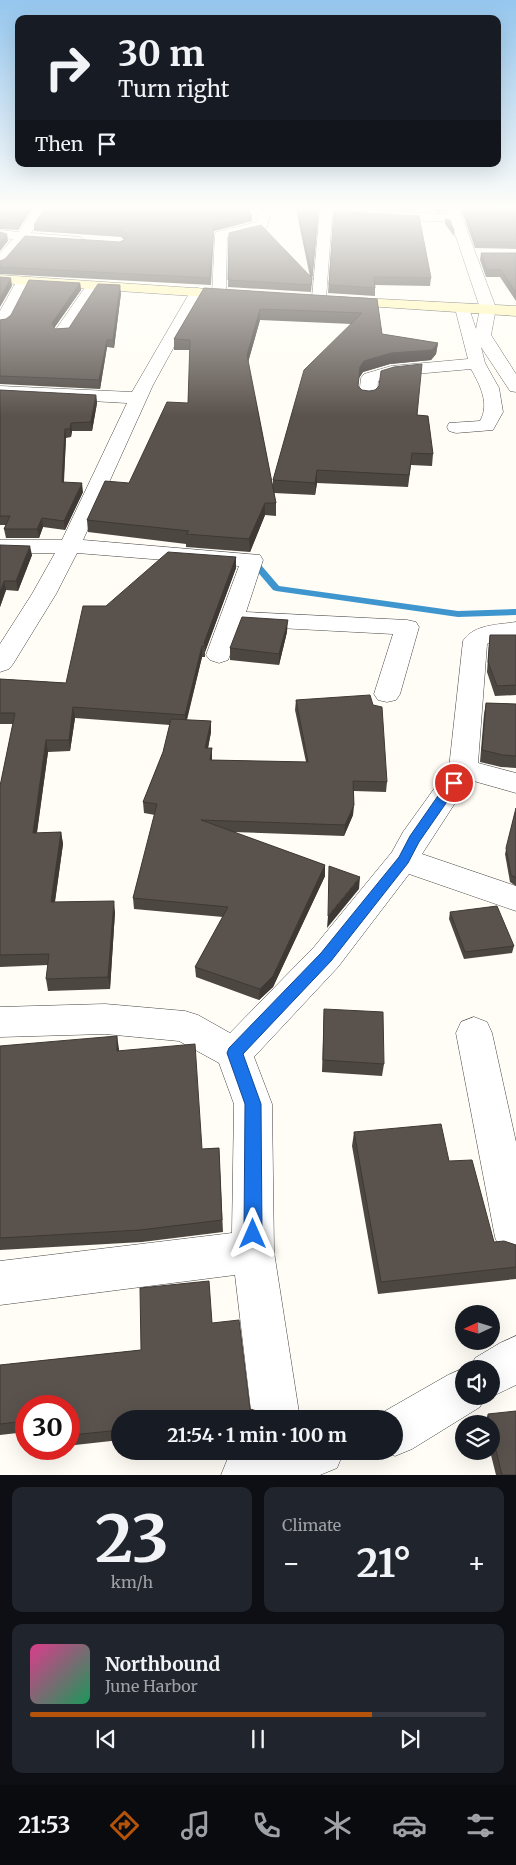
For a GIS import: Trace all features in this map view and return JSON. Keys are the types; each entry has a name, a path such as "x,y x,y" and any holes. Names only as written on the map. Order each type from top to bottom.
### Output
{"main road":[{"path":"0,279 256,296"},
{"path":"301,298 516,311"}],"street":[{"path":"219,294 220,278"},
{"path":"319,299 321,278"},
{"path":"480,278 488,308 483,335 516,387"},
{"path":"2,322 24,282"},
{"path":"62,332 93,286"},
{"path":"0,664 44,594 70,546 138,398 197,292"},
{"path":"456,427 486,426 494,412 490,388 477,363 463,308"},
{"path":"368,396 370,378 391,371 477,363"},
{"path":"0,391 138,398"},
{"path":"0,547 70,546 252,560 219,655"},
{"path":"232,618 407,627 387,694"},
{"path":"234,1053 326,957 403,860 414,840 464,769 476,641 486,634 516,628"},
{"path":"464,769 516,784"},
{"path":"403,860 516,899"},
{"path":"0,1022 104,1019 185,1026 234,1053 253,1104 253,1252 275,1410"},
{"path":"474,1033 516,1237"},
{"path":"0,1283 253,1252"},
{"path":"500,1369 516,1360"},
{"path":"403,1427 455,1396"}],"building":[{"path":"0,278 11,278 0,298"},
{"path":"228,278 312,278 311,285 228,280"},
{"path":"329,278 374,278 375,288 329,285"},
{"path":"506,278 516,278 516,293"},
{"path":"29,280 80,283 52,323 55,329 69,328 98,284 120,285 113,340 107,340 99,380 0,376 0,320 6,319 11,315"},
{"path":"204,288 377,299 382,334 438,343 432,350 391,353 364,361 360,367 358,386 362,390 375,390 379,386 381,371 394,367 422,364 417,415 428,416 433,454 412,453 409,475 317,470 315,483 273,480 304,370 362,313 260,309 247,355 276,503 265,503 249,539 186,534 189,531 87,520 105,481 129,483 167,402 188,403 190,340 174,339"},
{"path":"0,390 96,395 91,422 71,423 70,429 65,429 62,482 82,483 64,521 42,518 37,529 4,529 10,516 0,516"},
{"path":"0,545 30,546 16,581 4,581 0,593"},
{"path":"168,552 236,557 204,643 205,646 202,646 185,715 73,707 69,740 46,740 33,833 61,832 51,902 114,901 108,977 46,979 49,954 0,955 0,786 15,713 0,713 0,679 66,683 83,606 106,606"},
{"path":"242,617 288,620 279,654 230,648"},
{"path":"490,635 516,635 516,685 497,686 488,662"},
{"path":"370,695 373,705 382,707 387,782 353,781 354,805 345,825 201,820 325,865 273,976 260,989 195,967 228,907 133,898 157,804 143,802 163,752 171,719 211,721 205,748 212,748 210,760 308,762 296,700"},
{"path":"486,703 516,704 516,756 482,750"},
{"path":"516,808 516,878 511,875 506,848"},
{"path":"329,866 360,877 328,916"},
{"path":"497,906 514,946 465,952 450,912"},
{"path":"324,1009 383,1012 384,1064 323,1060"},
{"path":"117,1036 117,1051 195,1044 202,1149 219,1148 222,1220 140,1230 0,1238 0,1046"},
{"path":"441,1124 449,1161 472,1160 494,1242 504,1241 516,1245 516,1267 381,1282 354,1132"},
{"path":"209,1281 212,1323 239,1320 250,1409 254,1410 111,1410 111,1431 80,1434 80,1395 15,1395 15,1422 0,1424 0,1365 141,1350 140,1288"},
{"path":"516,1411 516,1475 502,1475 498,1460 500,1460 500,1415 488,1414"}],"waterway":[{"path":"252,560 276,588 458,614 516,612"}],"route":[{"path":"253,1234 253,1104 234,1053 326,957 403,860 414,840 454,783"}]}
